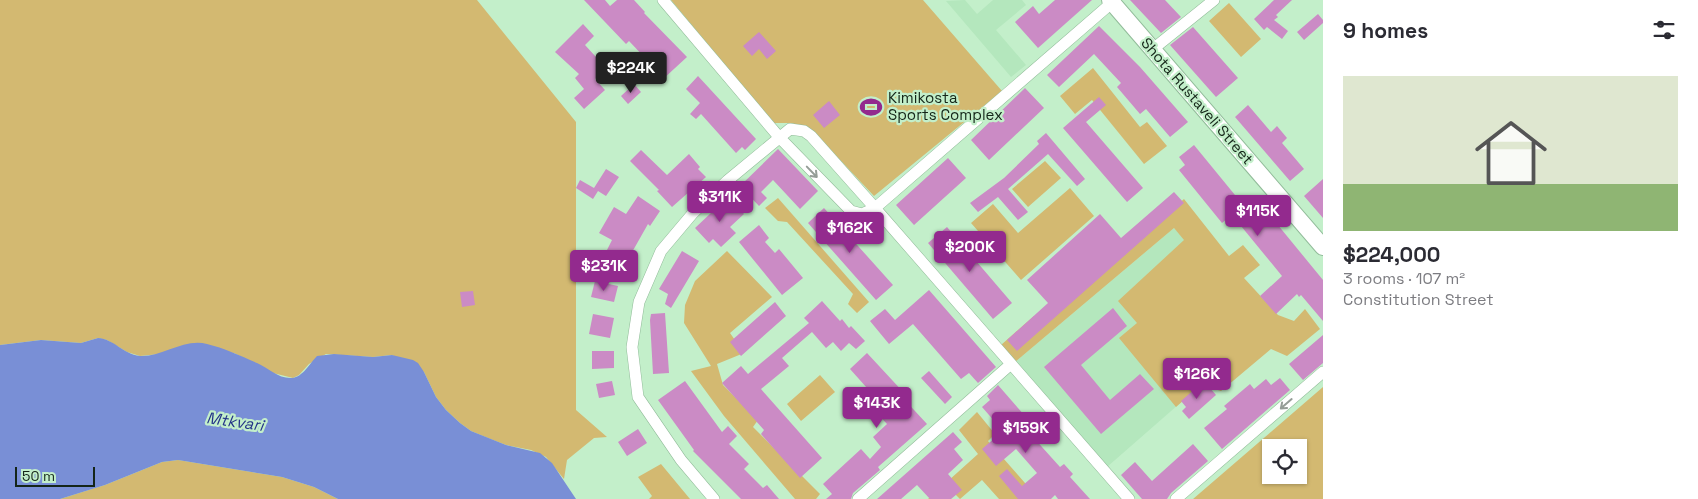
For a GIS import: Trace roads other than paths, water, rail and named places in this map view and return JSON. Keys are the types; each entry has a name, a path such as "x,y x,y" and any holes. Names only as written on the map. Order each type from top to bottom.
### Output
{"street":[{"path":"663,0 779,137 851,212 862,214 876,208 1113,1"},
{"path":"1153,49 1214,0"},
{"name":"Shota Rustaveli Street","path":"1113,1 1323,246"},
{"path":"714,499 681,460 638,397 632,347 639,302 661,250 692,213 790,129 804,131 812,136 1128,499"},
{"path":"858,499 1011,364"},
{"path":"1176,499 1323,372"}],"water":[{"name":"Mtkvari","path":"98,338 109,341 134,355 140,356 157,354 190,343 207,344 239,355 287,378 300,375 317,356 334,354 373,357 392,355 413,360 418,363 424,372 436,397 460,423 471,431 506,445 540,453 552,463 576,499 338,499 314,487 282,477 178,460 162,462 105,485 60,499 0,499 0,345 41,340 81,343"}],"place":[{"name":"Kimikosta Sports Complex","path":"871,107"}]}
